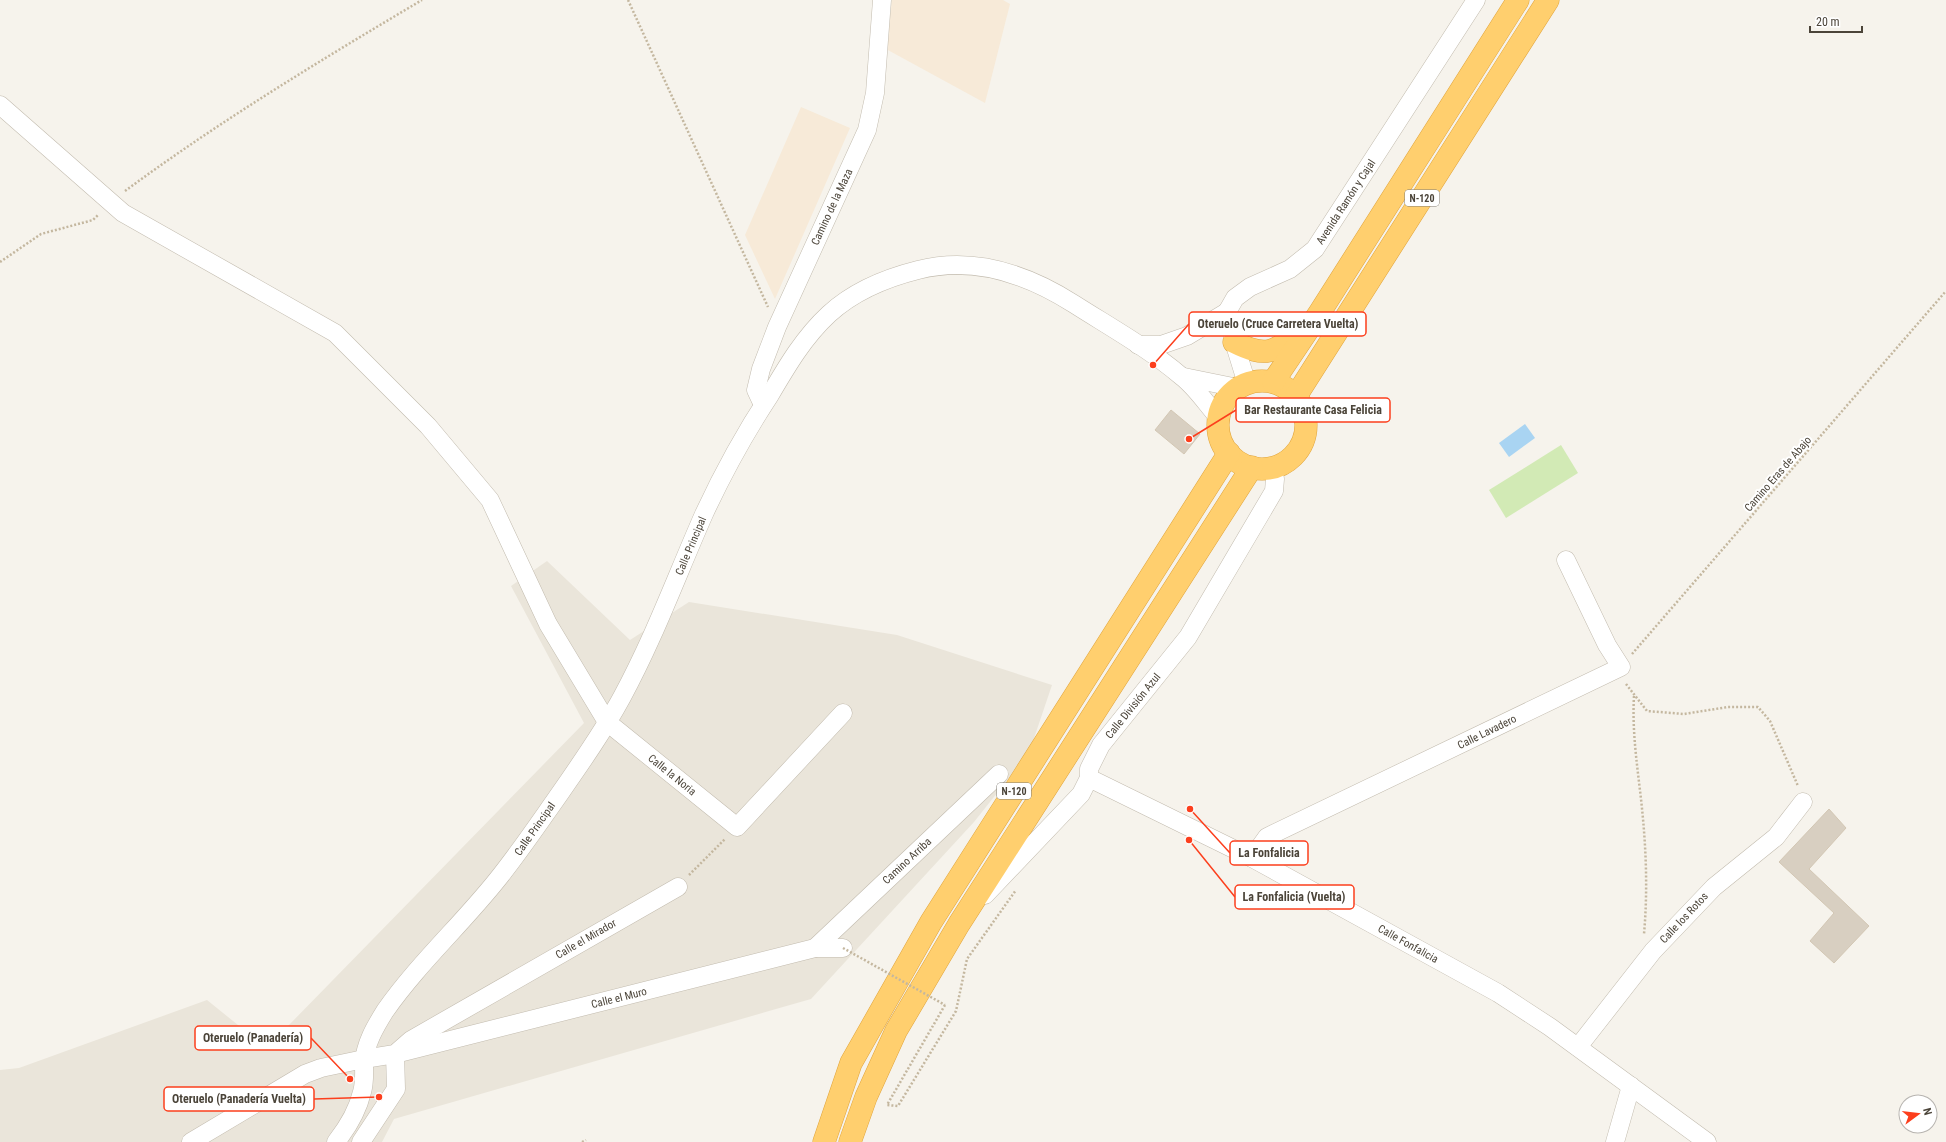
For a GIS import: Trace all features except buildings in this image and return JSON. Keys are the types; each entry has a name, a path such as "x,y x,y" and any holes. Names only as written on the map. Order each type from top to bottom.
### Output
{"highway":[{"name":"N-120","path":"850,1142 879,1066 896,1031 959,924 1262,468 1290,458 1296,453 1304,440 1306,418 1296,396 1282,386 1273,382 1314,321 1518,0"},
{"name":"N-120","path":"1296,396 1548,0"},
{"path":"1234,342 1250,350 1266,352 1283,346 1314,321"},
{"path":"1262,468 1243,464 1229,453 1220,437 1219,418 1225,401 1243,386 1264,381 1273,382"},
{"name":"N-120","path":"824,1142 851,1063 931,922 1229,453"}],"street":[{"name":"Camino de la Maza","path":"763,405 756,390 761,369 777,327 867,130 875,93 882,0"},
{"name":"Avenida Ramón y Cajal","path":"1228,312 1235,298 1250,287 1290,268 1315,249 1476,0"},
{"name":"Calle la Noria","path":"0,105 123,213 335,333 428,426 490,500 548,624 607,722 737,828"},
{"name":"Calle Principal","path":"364,1059 371,1033 386,1010 417,969 507,868 581,763 607,722 636,669 705,512 732,457 795,355 830,313 860,292 882,281 929,268 954,265 1006,271 1035,281 1061,295 1184,377"},
{"path":"1138,345 1161,345 1188,336 1228,312 1243,386 1184,377"},
{"path":"1184,377 1219,418"},
{"name":"Calle División Azul","path":"959,924 1081,794 1089,778 1088,769 1101,745 1188,637 1274,491 1275,479 1262,468"},
{"path":"1566,560 1607,645 1621,667"},
{"name":"Calle Lavadero","path":"1252,858 1267,837 1621,667"},
{"path":"737,828 843,713"},
{"name":"Camino Arriba","path":"815,948 999,774"},
{"name":"Calle Fonfalicia","path":"1089,778 1252,858 1498,993 1578,1047 1707,1142"},
{"name":"Calle los Rotos","path":"1578,1047 1653,951 1714,887 1776,837 1803,802"},
{"name":"Calle el Mirador","path":"395,1054 411,1040 678,887"},
{"name":"Calle el Muro","path":"395,1054 815,948 843,948"},
{"path":"191,1142 305,1074 321,1068 395,1054 396,1089 361,1142"},
{"path":"336,1142 350,1120 362,1092 364,1059"},
{"path":"1615,1142 1631,1086"}],"path":[{"path":"0,262 41,234 93,220 110,202 176,154 329,56 422,0"},
{"path":"628,0 777,327"},
{"name":"Camino Eras de Abajo","path":"1621,667 1946,291"},
{"path":"1621,667 1627,686 1647,711 1684,714 1728,706 1758,707 1770,721 1803,802"},
{"path":"1634,695 1634,754 1641,800 1647,872 1644,937"},
{"path":"678,887 737,828"},
{"path":"843,948 945,1005 887,1105 898,1106 956,1011 967,959 1020,884"},
{"path":"582,1142 586,1140"}],"shaded area":[{"path":"892,0 1003,0 1010,4 985,103 886,49"},
{"path":"801,107 850,128 775,299 745,235"},
{"path":"547,561 630,640 689,602 897,635 1052,685 1029,753 974,822 811,999 394,1119 382,1142 0,1142 0,1070 19,1068 207,1000 259,1042 289,1025 584,723 511,586"}],"green space":[{"path":"1561,445 1578,473 1506,518 1489,490"}],"water":[{"path":"1525,424 1535,438 1509,457 1499,443"}],"place":[{"name":"Oteruelo (Cruce Carretera Vuelta)","path":"1153,365"},
{"name":"Bar Restaurante Casa Felicia","path":"1189,439"},
{"name":"La Fonfalicia","path":"1190,809"},
{"name":"La Fonfalicia (Vuelta)","path":"1189,840"},
{"name":"Oteruelo (Panadería)","path":"350,1079"},
{"name":"Oteruelo (Panadería Vuelta)","path":"379,1097"}]}
